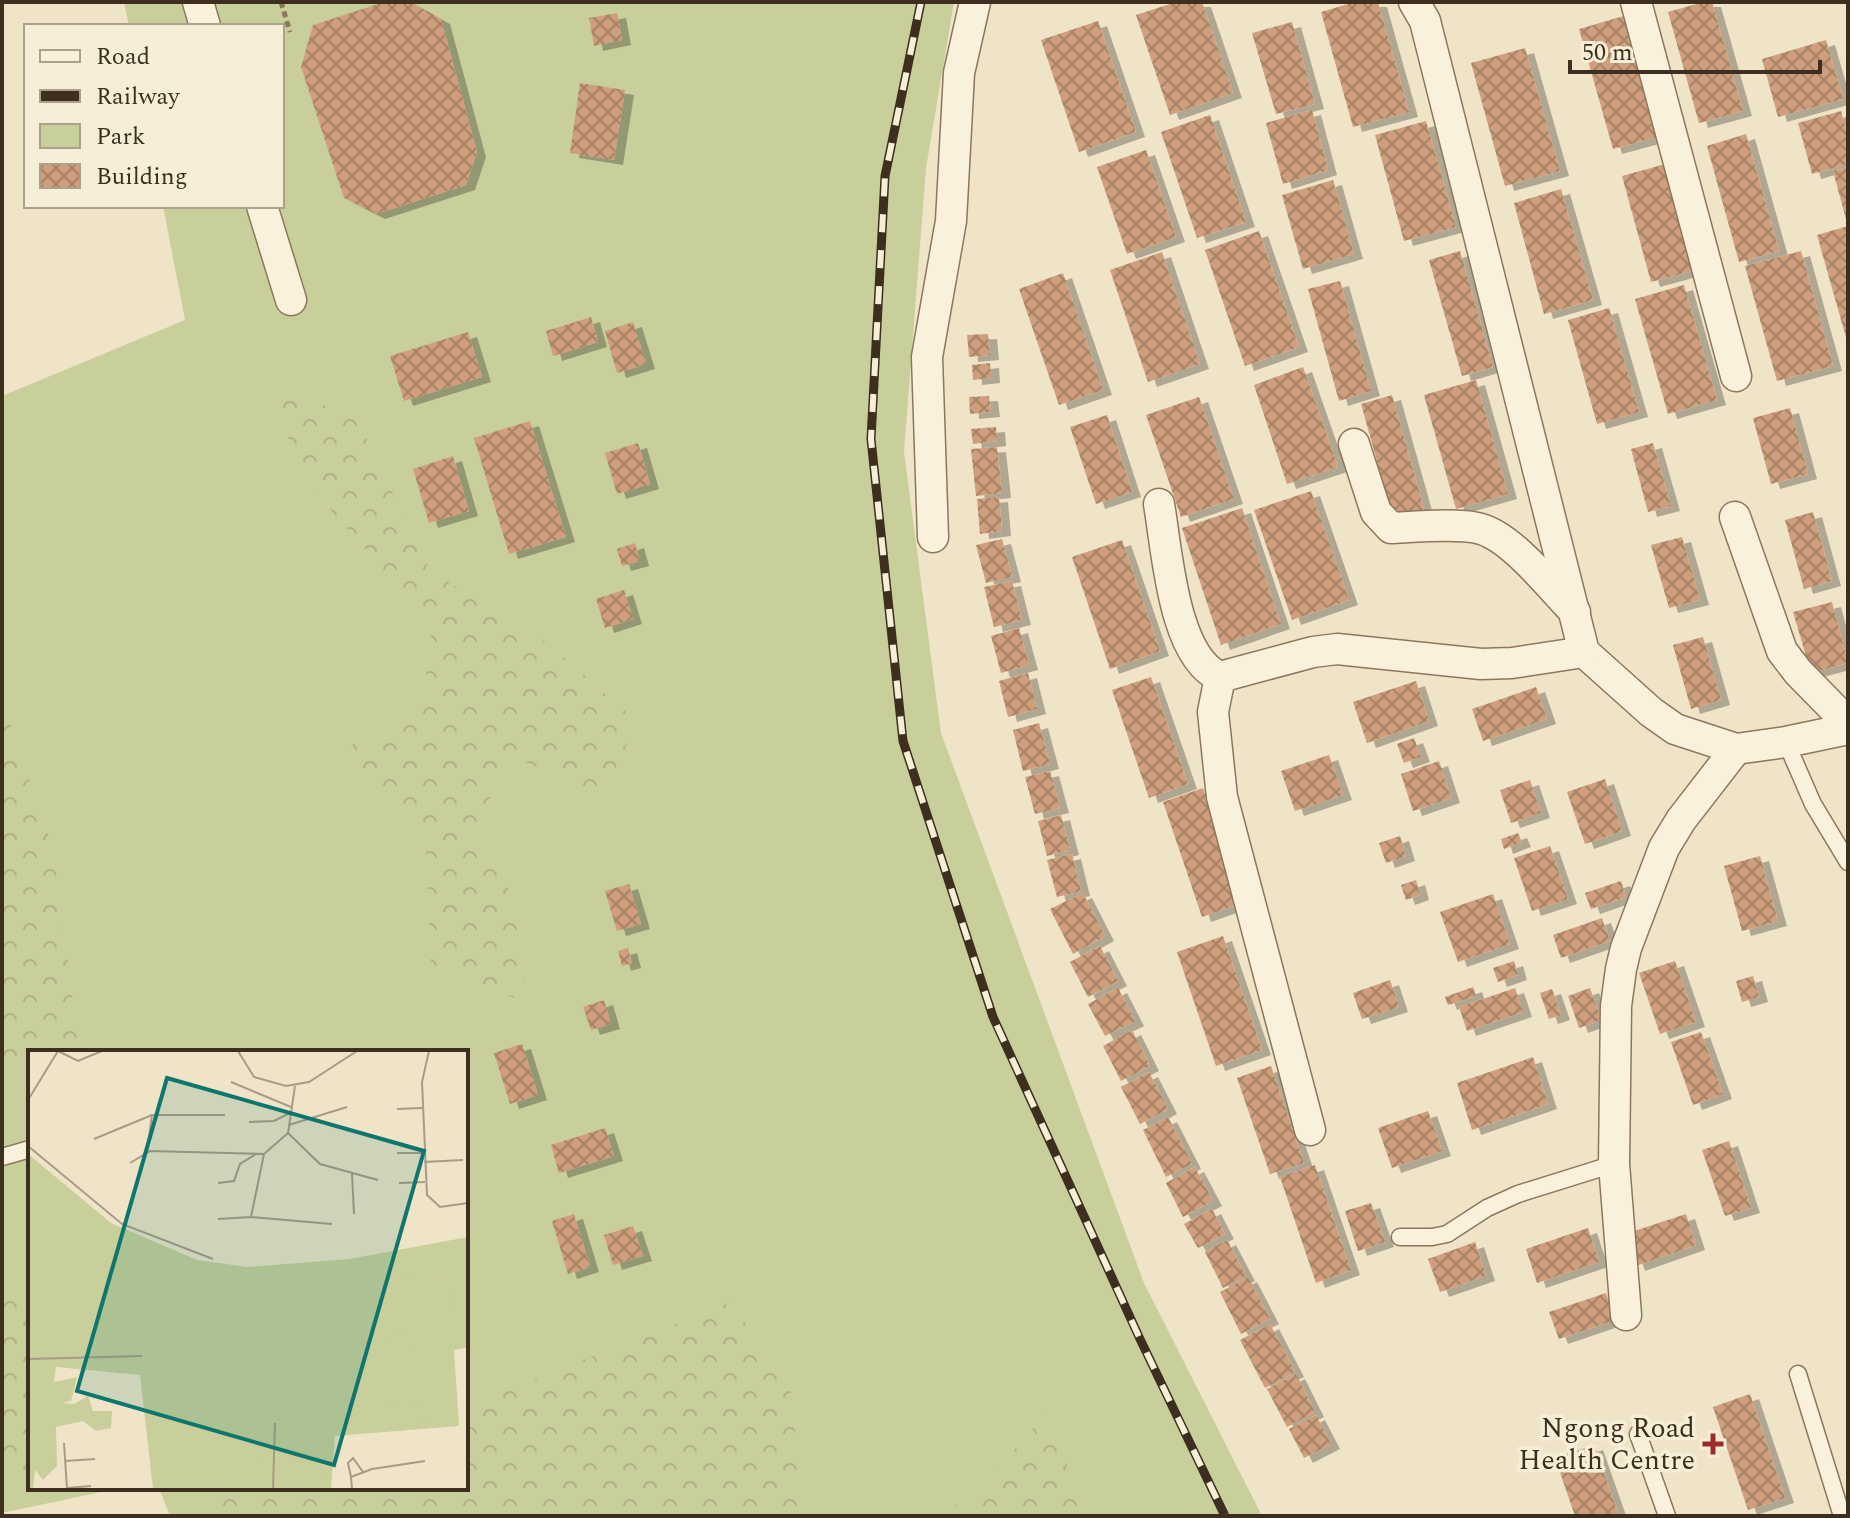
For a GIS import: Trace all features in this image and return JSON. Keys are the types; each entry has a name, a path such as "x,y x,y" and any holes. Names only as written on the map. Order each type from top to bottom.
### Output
{"street":[{"path":"198,2 204,24"},
{"path":"933,537 927,357 951,221 959,73 975,2"},
{"path":"1636,2 1736,376"},
{"path":"1422,5 1584,652 1651,712 1675,729 1736,749 1848,729"},
{"path":"263,208 291,300"},
{"path":"1354,444 1376,512 1391,528 1477,528 1493,534 1510,546 1575,612"},
{"path":"1159,504 1180,623 1202,664 1220,677"},
{"path":"1735,517 1782,651 1848,723"},
{"path":"1220,677 1313,652 1337,649 1481,664 1512,663 1584,652"},
{"path":"1220,677 1213,712 1222,797 1310,1130"},
{"path":"1626,1315 1614,1164 1616,1006 1626,948 1664,848 1681,820 1736,749"}],"lane":[{"path":"1786,742 1813,804 1848,862"},
{"path":"2,1157 28,1150"},
{"path":"1400,1237 1447,1234 1487,1208 1518,1194 1614,1164"},
{"path":"1798,1374 1842,1516"},
{"path":"1638,1434 1667,1516"}],"path":[{"path":"281,2 290,32"}],"green space":[{"path":"124,2 954,2 926,168 904,452 941,733 1144,1283 1262,1516 170,1516 160,1490 468,1490 468,1050 28,1050 28,1490 111,1490 2,1513 2,396 185,320 163,208 284,208 284,24 129,24"},
{"path":"280,388 357,418 430,571 540,637 638,722 602,796 505,753 477,837 522,911 524,1001 431,969 425,828 344,749 422,710 432,624 293,468"},
{"path":"2,700 53,848 79,1047 28,1050 28,1058 2,1064"},
{"path":"2,1278 7,1288 28,1292 28,1471 2,1477"},
{"path":"729,1303 789,1378 807,1516 204,1516 194,1490 468,1490 468,1403"},
{"path":"1048,1412 1085,1516 935,1516 973,1496"}],"building":[{"path":"384,2 411,2 441,19 477,152 466,185 376,214 344,198 301,67 313,25"},
{"path":"1176,2 1202,2 1233,93 1170,115 1136,15"},
{"path":"1355,2 1378,2 1409,112 1353,127 1321,12"},
{"path":"1712,2 1743,111 1699,123 1668,12"},
{"path":"617,13 622,40 594,46 589,18"},
{"path":"1627,15 1661,136 1613,149 1579,29"},
{"path":"1098,21 1136,132 1079,152 1041,40"},
{"path":"1292,22 1315,104 1276,114 1252,33"},
{"path":"1826,40 1843,99 1778,117 1762,59"},
{"path":"1525,48 1560,171 1505,186 1471,63"},
{"path":"580,83 625,90 614,160 570,153"},
{"path":"1312,110 1328,170 1283,184 1266,123"},
{"path":"1841,111 1848,137 1848,164 1812,174 1798,123"},
{"path":"1210,115 1246,222 1197,238 1161,132"},
{"path":"1426,121 1456,227 1404,241 1375,135"},
{"path":"1746,134 1779,251 1739,262 1707,146"},
{"path":"1146,150 1176,237 1127,254 1097,167"},
{"path":"1669,163 1699,269 1651,282 1622,176"},
{"path":"1848,167 1848,223 1847,223 1833,171"},
{"path":"1333,180 1354,254 1303,269 1282,195"},
{"path":"1561,189 1593,300 1544,314 1514,203"},
{"path":"1848,226 1848,341 1847,341 1817,235"},
{"path":"1259,231 1299,347 1245,366 1205,250"},
{"path":"1460,251 1493,367 1462,376 1429,260"},
{"path":"1801,251 1833,366 1777,381 1745,266"},
{"path":"1162,252 1200,364 1148,382 1110,270"},
{"path":"1063,273 1103,390 1059,405 1019,289"},
{"path":"1340,281 1371,391 1339,401 1308,289"},
{"path":"1684,285 1717,400 1668,414 1635,299"},
{"path":"1609,308 1639,412 1597,424 1568,320"},
{"path":"591,317 598,342 553,356 546,331"},
{"path":"633,322 646,364 617,373 605,331"},
{"path":"468,332 482,377 404,401 390,356"},
{"path":"988,334 990,355 969,357 967,335"},
{"path":"990,363 991,378 973,380 972,365"},
{"path":"1303,367 1338,467 1287,484 1254,385"},
{"path":"1476,380 1508,494 1456,509 1424,395"},
{"path":"1392,395 1424,509 1393,518 1361,404"},
{"path":"989,396 991,412 970,414 969,397"},
{"path":"1199,397 1234,499 1181,517 1146,415"},
{"path":"1790,408 1808,474 1771,484 1753,418"},
{"path":"1107,415 1132,492 1096,504 1070,427"},
{"path":"530,421 566,537 509,554 474,438"},
{"path":"996,427 997,441 973,444 971,429"},
{"path":"638,443 650,484 617,494 605,453"},
{"path":"1653,443 1671,506 1648,512 1631,449"},
{"path":"997,447 1002,493 976,496 971,449"},
{"path":"453,456 469,511 429,523 413,469"},
{"path":"1311,491 1349,600 1292,620 1254,510"},
{"path":"999,497 1002,531 980,534 977,499"},
{"path":"1242,508 1281,624 1221,645 1182,528"},
{"path":"1813,512 1832,581 1804,589 1785,520"},
{"path":"1682,537 1700,600 1669,608 1651,545"},
{"path":"1002,539 1012,577 986,583 976,545"},
{"path":"1122,540 1160,651 1110,669 1072,557"},
{"path":"635,543 640,561 622,566 617,549"},
{"path":"1012,581 1022,620 994,627 984,587"},
{"path":"624,590 633,619 605,628 596,599"},
{"path":"1832,602 1848,663 1811,673 1793,612"},
{"path":"1019,628 1029,665 1001,673 991,636"},
{"path":"1703,637 1721,700 1691,709 1673,645"},
{"path":"1028,673 1037,709 1008,717 999,681"},
{"path":"1151,677 1188,784 1149,798 1112,690"},
{"path":"1416,681 1429,721 1367,743 1353,702"},
{"path":"1536,687 1547,719 1483,741 1472,709"},
{"path":"1039,723 1050,764 1023,771 1013,730"},
{"path":"1414,738 1421,757 1404,763 1397,744"},
{"path":"1329,755 1343,795 1295,811 1281,771"},
{"path":"1439,761 1451,798 1413,811 1401,774"},
{"path":"1050,771 1060,808 1035,814 1025,777"},
{"path":"1605,779 1622,831 1585,844 1567,792"},
{"path":"1530,780 1541,813 1511,823 1500,790"},
{"path":"1203,788 1242,903 1202,917 1163,802"},
{"path":"1061,815 1070,850 1047,856 1038,821"},
{"path":"1518,833 1522,842 1504,849 1501,839"},
{"path":"1400,836 1406,856 1386,863 1379,843"},
{"path":"1550,846 1568,899 1532,911 1514,858"},
{"path":"1072,854 1081,891 1057,897 1047,860"},
{"path":"1760,856 1778,921 1742,931 1724,866"},
{"path":"1416,880 1420,895 1406,900 1401,885"},
{"path":"1621,881 1626,897 1591,909 1585,893"},
{"path":"629,884 641,924 617,931 605,891"},
{"path":"1083,893 1105,936 1073,954 1050,909"},
{"path":"1493,894 1510,944 1458,962 1440,912"},
{"path":"1602,918 1610,941 1561,958 1553,935"},
{"path":"1223,936 1262,1050 1216,1066 1177,952"},
{"path":"1100,946 1118,981 1088,997 1070,962"},
{"path":"628,948 632,963 622,966 618,951"},
{"path":"1514,961 1518,975 1498,982 1493,968"},
{"path":"1675,961 1696,1022 1660,1034 1639,973"},
{"path":"1753,976 1759,997 1742,1002 1736,981"},
{"path":"1390,980 1399,1007 1362,1019 1353,993"},
{"path":"1473,987 1476,996 1448,1005 1445,997"},
{"path":"1118,988 1135,1021 1105,1036 1088,1004"},
{"path":"1515,988 1523,1012 1467,1031 1459,1007"},
{"path":"1590,988 1601,1020 1579,1028 1568,996"},
{"path":"1552,989 1561,1015 1549,1019 1540,993"},
{"path":"604,1000 611,1024 591,1030 583,1007"},
{"path":"1132,1030 1150,1066 1121,1081 1103,1046"},
{"path":"1701,1032 1723,1094 1693,1105 1671,1042"},
{"path":"522,1044 538,1095 510,1104 494,1053"},
{"path":"1533,1057 1548,1104 1472,1130 1457,1083"},
{"path":"1271,1066 1304,1163 1270,1174 1237,1078"},
{"path":"1149,1072 1168,1109 1140,1124 1121,1087"},
{"path":"1428,1111 1442,1151 1392,1168 1378,1128"},
{"path":"1168,1117 1192,1164 1166,1177 1143,1130"},
{"path":"605,1128 614,1156 559,1173 551,1145"},
{"path":"1729,1141 1751,1208 1725,1216 1702,1150"},
{"path":"1315,1165 1351,1270 1316,1283 1280,1177"},
{"path":"1195,1167 1213,1201 1183,1217 1166,1183"},
{"path":"1371,1203 1385,1242 1358,1251 1345,1211"},
{"path":"1212,1209 1225,1234 1198,1248 1184,1224"},
{"path":"574,1214 590,1267 568,1274 552,1221"},
{"path":"1686,1214 1696,1245 1636,1266 1625,1234"},
{"path":"633,1226 643,1256 613,1265 604,1235"},
{"path":"1588,1228 1599,1262 1537,1283 1526,1249"},
{"path":"1227,1240 1246,1276 1223,1288 1205,1252"},
{"path":"1475,1242 1486,1276 1440,1292 1428,1259"},
{"path":"1248,1277 1270,1319 1241,1334 1220,1292"},
{"path":"1606,1293 1615,1320 1559,1339 1549,1312"},
{"path":"1270,1324 1295,1372 1265,1388 1240,1340"},
{"path":"1296,1374 1315,1412 1287,1427 1267,1389"},
{"path":"1750,1394 1785,1498 1748,1510 1713,1407"},
{"path":"1316,1415 1331,1444 1304,1458 1289,1429"},
{"path":"1594,1445 1619,1516 1575,1516 1555,1458"}],"railway":[{"path":"921,2 885,176 871,439 903,741 993,1017 1140,1339 1225,1516"}],"place":[{"name":"Ngong Road Health Centre","path":"1713,1444"}]}
